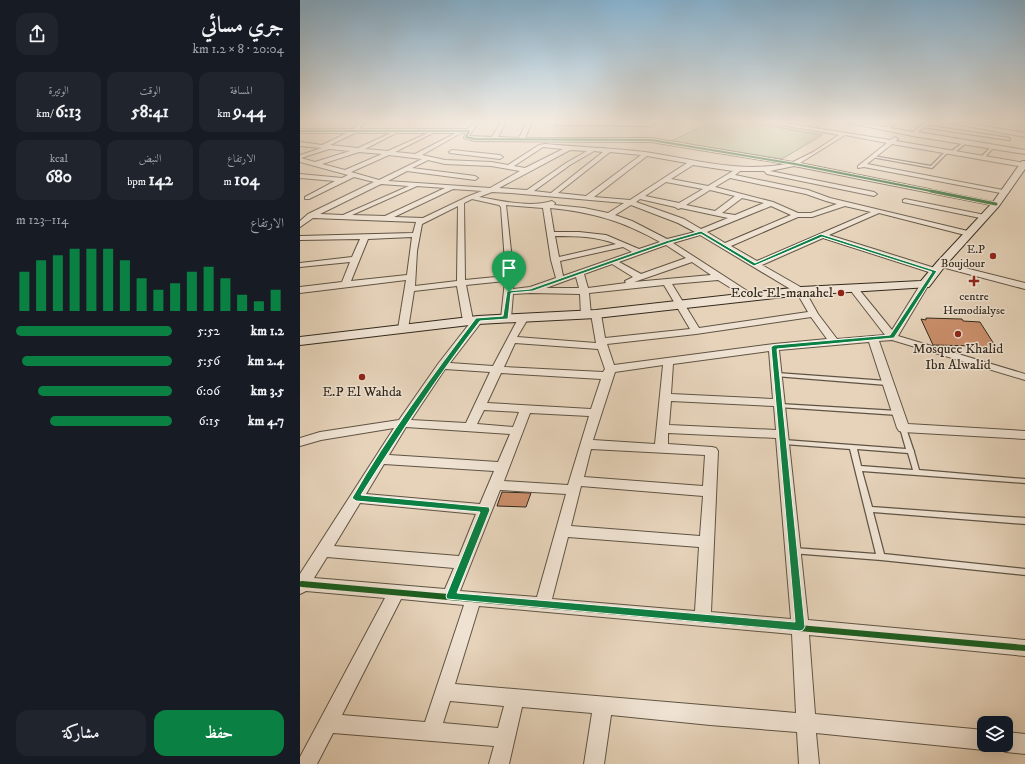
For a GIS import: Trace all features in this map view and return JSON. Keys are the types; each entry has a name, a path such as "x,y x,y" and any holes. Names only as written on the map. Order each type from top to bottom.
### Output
{"main road":[{"path":"300,342 473,320 591,314 801,291 925,284 1006,192 1024,164"}],"street":[{"path":"300,168 334,158"},
{"path":"344,173 379,158"},
{"path":"422,158 491,164 526,170"},
{"path":"435,160 440,158"},
{"path":"486,169 497,158"},
{"path":"509,167 523,158"},
{"path":"403,329 419,223 471,197 492,190 550,158"},
{"path":"529,192 579,158"},
{"path":"552,195 600,158"},
{"path":"588,198 641,158"},
{"path":"667,158 739,170 756,170 785,167 795,164 806,158"},
{"path":"768,158 996,204"},
{"path":"831,186 872,158"},
{"path":"987,158 1024,164"},
{"path":"300,159 344,173 381,182 529,192 631,202 681,221 754,265 801,291 814,314 834,342"},
{"path":"300,225 311,216 426,159"},
{"path":"610,216 693,162"},
{"path":"863,165 1006,192"},
{"path":"405,169 475,178"},
{"path":"665,214 681,206 739,170"},
{"path":"756,170 874,194"},
{"path":"466,188 480,174"},
{"path":"304,197 353,175"},
{"path":"300,176 341,180"},
{"path":"730,176 796,189 845,204 878,210 900,208 985,217"},
{"path":"300,182 312,178"},
{"path":"900,208 919,189 932,179"},
{"path":"664,180 741,195 771,203 797,215"},
{"path":"862,207 874,194 888,183"},
{"path":"343,216 416,185"},
{"path":"388,218 453,187"},
{"path":"715,214 741,195"},
{"path":"546,206 563,196"},
{"path":"304,197 340,201"},
{"path":"471,197 501,203 546,206 610,216 646,230 750,296"},
{"path":"640,197 737,218"},
{"path":"461,202 461,283 473,320 403,422 301,585 704,618 1025,648"},
{"path":"501,203 504,208 510,278 506,318"},
{"path":"531,290 667,242 701,232 771,203"},
{"path":"724,246 797,215 812,215 845,204"},
{"path":"546,206 555,260 560,279"},
{"path":"900,208 968,234"},
{"path":"754,265 878,210"},
{"path":"300,216 343,216 423,220"},
{"path":"551,234 601,236 609,238 639,252"},
{"path":"300,238 416,235"},
{"path":"821,235 938,268 1025,286"},
{"path":"346,284 354,259 365,236"},
{"path":"555,260 623,245"},
{"path":"300,265 354,259"},
{"path":"620,286 640,277 692,259"},
{"path":"612,262 640,277"},
{"path":"543,604 586,444 609,373 602,344 591,314 579,273"},
{"path":"300,290 411,277"},
{"path":"509,292 531,290 584,291 620,286 718,277"},
{"path":"410,289 510,278"},
{"path":"668,282 696,331"},
{"path":"892,336 925,284"},
{"path":"854,289 892,336"},
{"path":"511,340 602,344 814,314"},
{"path":"470,428 511,340 524,317"},
{"path":"442,366 497,370 609,373 774,347 892,336 1025,377"},
{"path":"873,338 903,428 1025,435"},
{"path":"774,347 800,627 809,764"},
{"path":"661,448 668,363"},
{"path":"666,397 780,405"},
{"path":"479,406 596,413"},
{"path":"450,596 526,409"},
{"path":"300,442 320,436 403,422 518,431"},
{"path":"663,429 783,438"},
{"path":"586,444 712,451 704,618"},
{"path":"380,459 503,467"},
{"path":"496,485 574,486 710,492"},
{"path":"356,498 486,510"},
{"path":"563,531 707,542"},
{"path":"322,551 464,563"},
{"path":"307,764 396,593"},
{"path":"431,732 474,598"},
{"path":"444,692 977,739"},
{"path":"500,764 515,698"},
{"path":"594,764 603,705"},
{"path":"329,723 506,738"},
{"path":"1013,743 1025,744"}],"lane":[{"path":"877,158 932,167 944,158"},
{"path":"777,375 887,382"},
{"path":"780,405 898,412"},
{"path":"903,428 917,473"},
{"path":"783,438 853,447 911,451"},
{"path":"853,447 881,557"},
{"path":"858,468 1025,481"},
{"path":"869,509 1025,521"},
{"path":"793,551 881,557 1025,572"}],"building":[{"name":"Mosquee Khalid Ibn Alwalid","path":"926,318 962,319 963,321 980,322 999,352 980,351 977,346 933,345 921,319 926,320"},
{"path":"502,492 531,493 526,507 497,506"}],"cycle path":[{"path":"757,158 996,204"},
{"path":"302,584 1025,648"}],"place":[{"name":"E.P Boujdour","path":"993,256"},
{"name":"centre Hemodialyse","path":"974,281"},
{"name":"Ecole El-manahel","path":"841,293"},
{"name":"Mosquee Khalid Ibn Alwalid","path":"958,334"},
{"name":"E.P El Wahda","path":"362,377"}],"route":[{"path":"701,232 754,265 821,235 935,271 892,336 774,347 800,627 450,596 486,510 356,498 403,422 442,366 478,320 506,318 509,292 531,290 667,242 701,232"}]}
